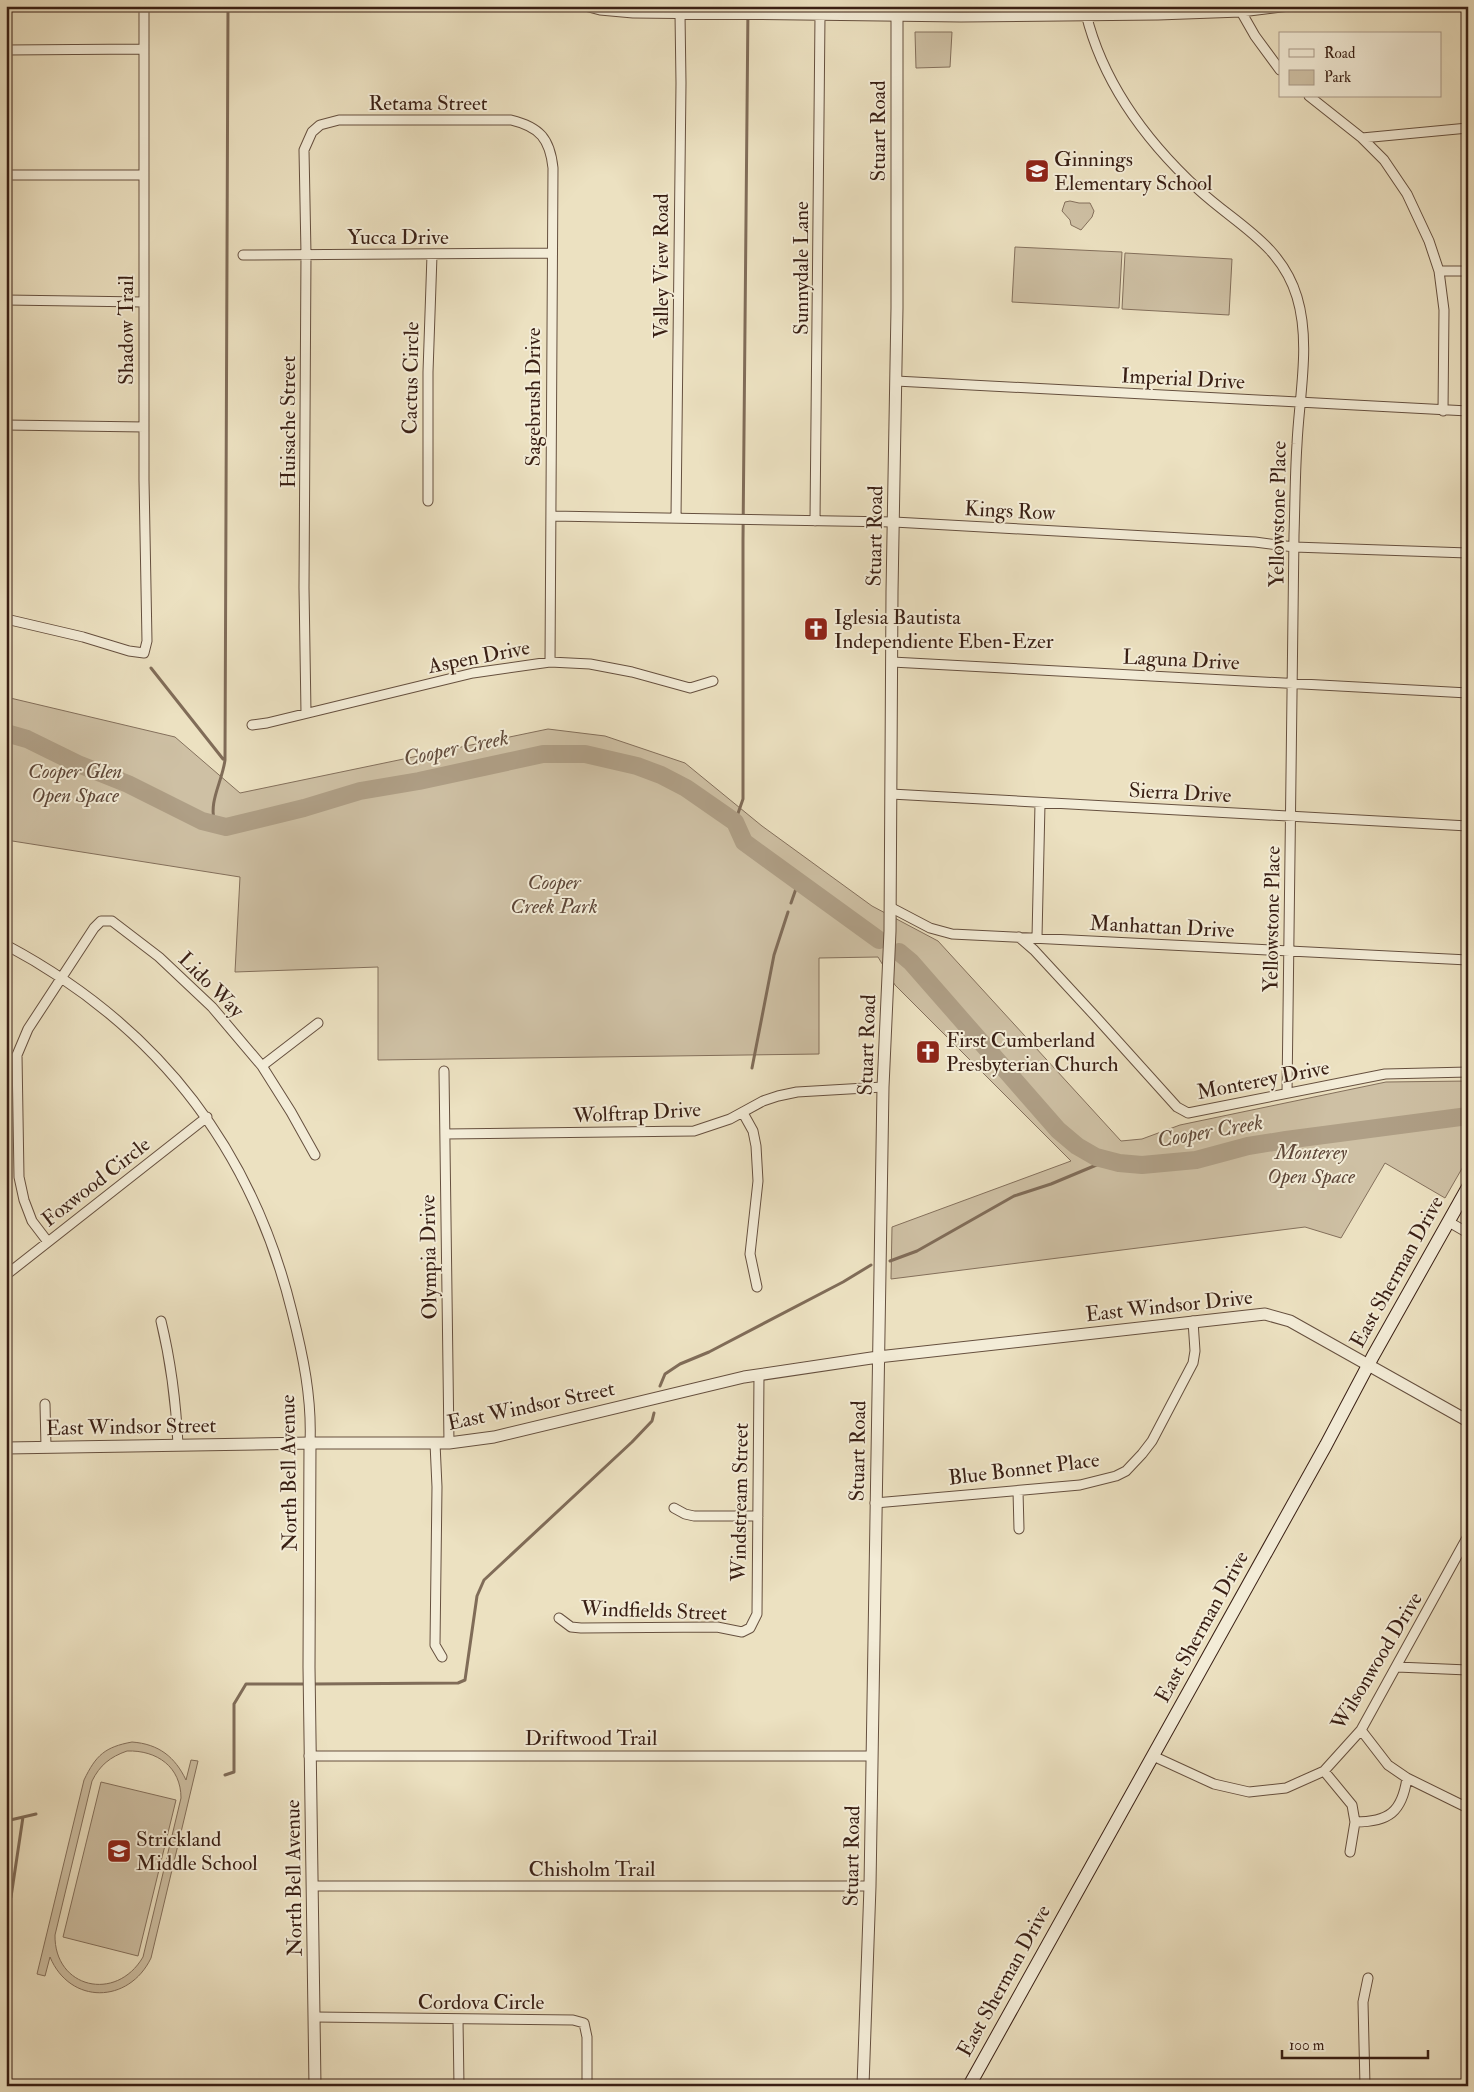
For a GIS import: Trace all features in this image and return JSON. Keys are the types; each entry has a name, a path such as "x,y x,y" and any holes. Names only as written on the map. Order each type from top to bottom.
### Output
{"main road":[{"name":"East Sherman Drive","path":"969,2086 1345,1412 1369,1364 1468,1187"}],"street":[{"name":"Shadow Trail","path":"6,619 84,637 129,651 144,653 146,641 143,302 144,6"},
{"path":"585,6 611,12 820,16 897,11 1158,15 1289,6"},
{"path":"1240,9 1255,36 1279,69"},
{"name":"Stuart Road","path":"863,2086 870,1886 883,1087 890,907 896,381 897,11"},
{"name":"Valley View Road","path":"676,518 681,83 680,14"},
{"name":"Yellowstone Place","path":"1086,14 1090,31 1111,78 1132,114 1154,144 1201,192 1274,253 1285,269 1297,295 1303,319 1294,546 1288,1093"},
{"name":"Sunnydale Lane","path":"815,521 820,16"},
{"path":"6,50 144,49"},
{"path":"1312,98 1362,138 1384,160 1407,194 1429,241 1440,271 1444,310 1443,411"},
{"name":"Retama Street","path":"312,132 320,125 339,120 511,120 534,128 541,136"},
{"path":"1362,138 1468,128"},
{"name":"Huisache Street","path":"306,713 304,588 306,254 304,150 312,132"},
{"name":"Sagebrush Drive","path":"541,136 551,154 553,168 550,662"},
{"path":"6,175 144,175"},
{"name":"Yucca Drive","path":"243,255 552,253"},
{"name":"Cactus Circle","path":"428,502 428,372 432,255"},
{"path":"1440,271 1468,271"},
{"path":"6,300 143,302"},
{"name":"Imperial Drive","path":"896,381 1468,411"},
{"path":"6,425 144,427"},
{"name":"Kings Row","path":"551,516 894,522 1294,546 1468,553"},
{"name":"Aspen Drive","path":"252,725 473,673 550,662 590,664 632,672 690,688 713,681"},
{"name":"Laguna Drive","path":"892,662 1181,676 1468,693"},
{"name":"Sierra Drive","path":"890,794 1040,804 1468,826"},
{"path":"1037,937 1040,804"},
{"name":"Manhattan Drive","path":"890,907 930,928 952,934 1468,960"},
{"name":"Lido Way","path":"48,1242 32,1221 24,1200 19,1177 17,1055 28,1028 94,928 101,921 112,921 159,957 212,1007 262,1066 315,1155"},
{"name":"Monterey Drive","path":"1019,937 1034,950 1088,1008 1177,1107 1188,1113 1385,1074 1468,1072"},
{"name":"North Bell Avenue","path":"6,946 31,958 61,978 106,1012 163,1064 207,1117 239,1168 280,1264 300,1343 310,1398 309,1668 315,2086"},
{"path":"262,1066 318,1023"},
{"name":"Olympia Drive","path":"444,1071 449,1443"},
{"name":"Wolftrap Drive","path":"445,1134 694,1131 714,1126 743,1113 763,1101 778,1096 797,1092 883,1087"},
{"path":"743,1113 753,1131 756,1146 758,1181 750,1254 757,1287"},
{"name":"Foxwood Circle","path":"6,1275 207,1117"},
{"path":"1449,1222 1468,1232"},
{"name":"East Windsor Drive","path":"878,1357 1266,1314 1290,1321 1468,1421"},
{"path":"161,1321 172,1364 178,1445"},
{"name":"Blue Bonnet Place","path":"875,1503 1080,1485 1116,1476 1126,1471 1152,1441 1193,1363 1195,1351 1193,1321"},
{"name":"East Windsor Street","path":"6,1448 310,1442 449,1443 494,1437 759,1375 878,1357"},
{"name":"Windstream Street","path":"750,1628 757,1614 759,1375"},
{"path":"45,1404 46,1447"},
{"path":"435,1444 437,1487 435,1645 442,1656"},
{"path":"1018,1491 1019,1529"},
{"path":"674,1508 694,1516 758,1516"},
{"name":"Wilsonwood Drive","path":"1153,1756 1214,1784 1249,1792 1286,1788 1324,1771 1361,1730 1397,1668 1468,1536"},
{"name":"Windfields Street","path":"559,1618 572,1627 581,1628 717,1627 742,1632 750,1628"},
{"path":"1397,1668 1468,1670"},
{"path":"1361,1730 1388,1765 1407,1778 1468,1808"},
{"name":"Driftwood Trail","path":"310,1756 872,1756"},
{"path":"1324,1771 1352,1805 1355,1822 1350,1852"},
{"path":"1355,1822 1370,1822 1390,1815 1400,1805 1405,1794 1407,1778"},
{"name":"Chisholm Trail","path":"313,1886 870,1886"},
{"path":"1365,2086 1363,2002 1368,1978"},
{"name":"Cordova Circle","path":"315,2017 573,2020 584,2023 587,2037 586,2086"},
{"path":"458,2020 458,2086"}],"green space":[{"path":"915,32 952,32 950,67 916,68"},
{"path":"1065,202 1090,203 1094,211 1092,217 1081,230 1071,225 1070,220 1062,211"},
{"path":"1015,247 1122,252 1119,308 1012,302"},
{"path":"1125,253 1232,259 1229,315 1122,309"},
{"name":"Cooper Creek Park","path":"6,697 175,737 240,793 548,729 605,736 685,763 762,826 872,906 938,941 1121,1141 1142,1139 1180,1125 1386,1082 1468,1081 1468,1158 1445,1198 1385,1163 1341,1238 1305,1227 891,1279 892,1227 1071,1161 895,985 878,957 819,958 819,1054 378,1060 378,967 235,972 240,877 6,840"},
{"path":"132,1742 142,1743 165,1753 177,1765 186,1780 191,1760 198,1761 151,1958 141,1973 129,1984 115,1991 100,1993 85,1991 71,1984 59,1973 50,1957 45,1976 37,1974 84,1780 97,1758 108,1750","holes":["127,1751 138,1751 157,1757 172,1769 177,1777 181,1798 143,1957 131,1971 118,1980 103,1984 88,1983 75,1977 65,1967 57,1953 55,1935 92,1781 98,1770 115,1756"]},
{"path":"101,1782 176,1800 138,1956 63,1937"}],"waterway":[{"path":"215,825 213,816 214,800 225,760 228,6"},
{"path":"735,822 743,799 743,540 748,6"},
{"path":"151,668 223,759"},
{"name":"Cooper Creek","path":"6,733 27,739 78,764 128,784 202,821 226,827 304,808 360,791 419,781 543,754 585,754 637,766 661,775 686,788 735,822 744,842 879,940"},
{"path":"791,903 798,883"},
{"path":"752,1068 774,955 788,912"},
{"name":"Cooper Creek","path":"899,952 911,962 1058,1130 1077,1146 1096,1157 1119,1163 1142,1165 1196,1160 1248,1146 1468,1116"},
{"path":"890,1261 917,1251 1014,1196 1051,1184 1106,1161"},
{"path":"660,1386 665,1374 680,1364 709,1352 843,1282 871,1265"},
{"path":"312,1684 458,1683 465,1680 477,1596 484,1580 632,1442 652,1421 654,1413"},
{"path":"225,1775 234,1772 234,1704 246,1684 306,1684"},
{"path":"6,1821 36,1814"},
{"path":"6,1906 11,1897 23,1817"}],"place":[{"name":"Ginnings Elementary School","path":"1037,171"},
{"name":"Iglesia Bautista Independiente Eben-Ezer","path":"816,629"},
{"name":"First Cumberland Presbyterian Church","path":"928,1052"},
{"name":"Strickland Middle School","path":"119,1851"}],"park label":[{"name":"Cooper Glen Open Space","path":"75,783"},
{"name":"Monterey Open Space","path":"1311,1164"}]}
